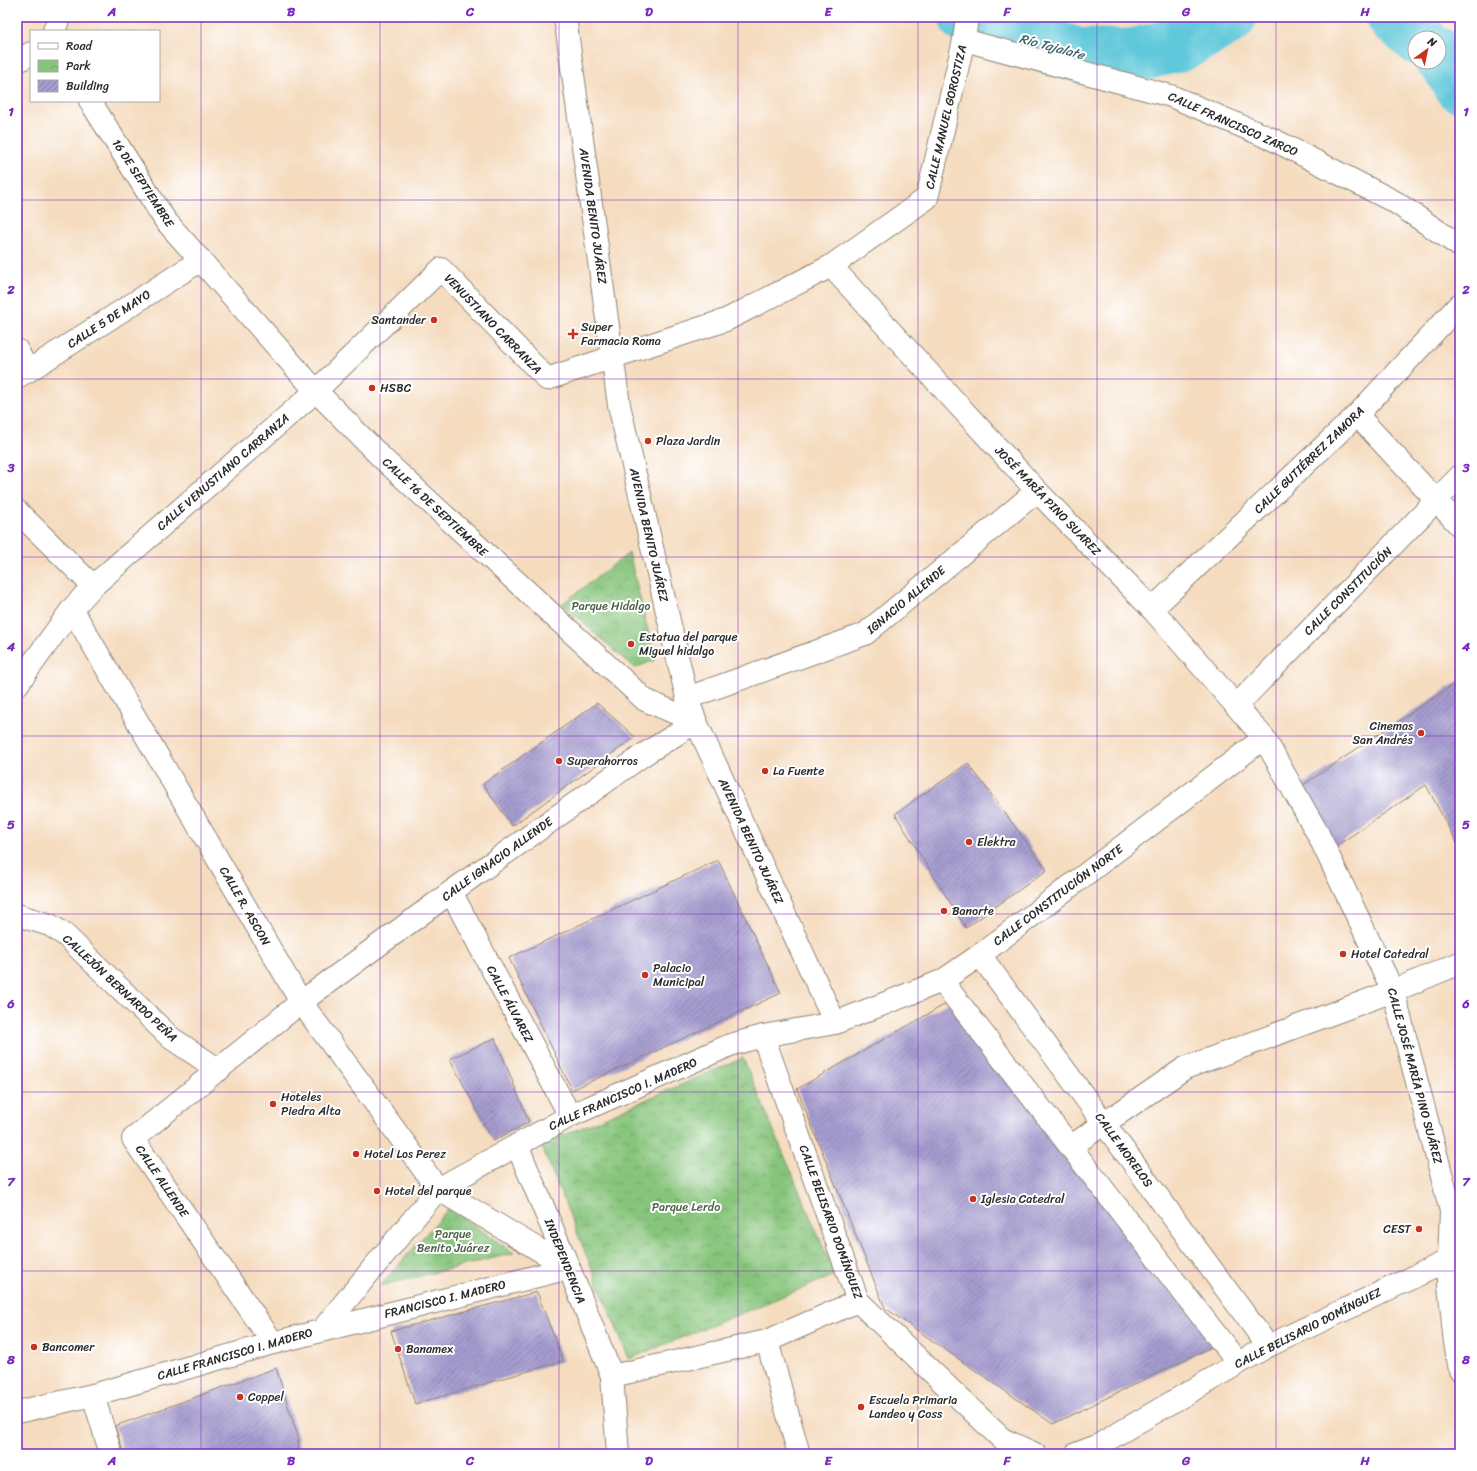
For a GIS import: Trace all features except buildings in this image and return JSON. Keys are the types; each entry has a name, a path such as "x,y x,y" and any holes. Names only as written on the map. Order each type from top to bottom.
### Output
{"street":[{"name":"AVENIDA BENITO JUÁREZ","path":"565,17 614,357 619,405 687,698 696,722 835,1023"},
{"name":"CALLE MANUEL GOROSTIZA","path":"614,357 726,320 831,266 927,198 966,26"},
{"name":"CALLE FRANCISCO ZARCO","path":"966,26 1171,96 1274,140 1395,202 1460,246"},
{"path":"17,62 30,55"},
{"name":"16 DE SEPTIEMBRE","path":"91,102 165,220 201,260"},
{"name":"CALLE 5 DE MAYO","path":"23,374 201,260"},
{"name":"CALLE 16 DE SEPTIEMBRE","path":"201,260 316,391 384,459 644,700 696,722"},
{"name":"JOSÉ MARÍA PINO SUAREZ","path":"831,266 1037,491 1152,609 1264,738"},
{"name":"VENUSTIANO CARRANZA","path":"441,269 547,379 614,357"},
{"name":"CALLE VENUSTIANO CARRANZA","path":"17,685 72,609 93,586 316,391 441,269"},
{"name":"CALLE GUTIÉRREZ ZAMORA","path":"1152,609 1357,415 1460,304"},
{"path":"17,350 23,374"},
{"path":"1357,415 1460,526"},
{"name":"CALLE CONSTITUCIÓN","path":"1236,706 1460,476"},
{"name":"IGNACIO ALLENDE","path":"687,698 865,634 1037,491"},
{"path":"17,511 93,586"},
{"name":"CALLE R. ASCON","path":"72,609 301,1002 438,1189"},
{"name":"CALLE IGNACIO ALLENDE","path":"301,1002 451,892 644,755 696,722"},
{"name":"CALLE CONSTITUCIÓN NORTE","path":"835,1023 942,981 980,955 1264,738"},
{"name":"CALLE JOSÉ MARÍA PINO SUÁREZ","path":"1264,738 1318,834 1393,991 1451,1211 1454,1257 1449,1285 1460,1370"},
{"name":"CALLE ÁLVAREZ","path":"451,892 570,1116"},
{"name":"CALLEJÓN BERNARDO PEÑA","path":"17,915 50,925 65,935 171,1038 218,1070"},
{"name":"CALLE MORELOS","path":"980,955 1268,1346"},
{"path":"1070,1147 1185,1068 1393,991 1460,963"},
{"path":"942,981 1238,1363"},
{"name":"CALLE ALLENDE","path":"273,1343 133,1139 301,1002"},
{"name":"CALLE FRANCISCO I. MADERO","path":"17,1412 93,1395 322,1330 438,1189 570,1116 730,1045 763,1036 835,1023"},
{"name":"CALLE BELISARIO DOMÍNGUEZ","path":"763,1036 858,1301 1002,1439 1035,1454"},
{"name":"INDEPENDENCIA","path":"517,1146 569,1268 612,1376 618,1454"},
{"path":"438,1189 569,1268"},
{"name":"CALLE BELISARIO DOMÍNGUEZ","path":"1076,1454 1097,1446 1268,1346 1454,1257"},
{"name":"FRANCISCO I. MADERO","path":"322,1330 569,1268"},
{"path":"612,1376 767,1341 858,1301"},
{"path":"767,1341 799,1454"},
{"path":"93,1395 111,1454"}],"green space":[{"name":"Parque Hidalgo","path":"629,553 655,660 634,668 562,604"},
{"name":"Parque Lerdo","path":"743,1058 835,1275 629,1359 541,1145"},
{"name":"Parque Benito Juárez","path":"449,1208 514,1253 380,1286"}],"waterway":[{"name":"Río Tajalate","path":"966,17 1019,37 1081,56 1132,56 1181,44 1229,17"},
{"name":"Río Tajalate","path":"1394,17 1409,30"},
{"name":"Río Tajalate","path":"1447,63 1460,85"}],"place":[{"name":"Santander","path":"434,320"},
{"name":"Super Farmacia Roma","path":"573,334"},
{"name":"HSBC","path":"372,388"},
{"name":"Plaza Jardin","path":"648,441"},
{"name":"Estatua del parque Miguel hidalgo","path":"631,644"},
{"name":"Cinemas San Andrés","path":"1421,733"},
{"name":"Superahorros","path":"559,761"},
{"name":"La Fuente","path":"765,771"},
{"name":"Elektra","path":"969,842"},
{"name":"Banorte","path":"944,911"},
{"name":"Hotel Catedral","path":"1343,954"},
{"name":"Palacio Municipal","path":"645,975"},
{"name":"Hoteles Piedra Alta","path":"273,1104"},
{"name":"Hotel Los Perez","path":"356,1154"},
{"name":"Hotel del parque","path":"377,1191"},
{"name":"Iglesia Catedral","path":"973,1199"},
{"name":"CEST","path":"1419,1229"},
{"name":"Bancomer","path":"34,1347"},
{"name":"Banamex","path":"398,1349"},
{"name":"Coppel","path":"240,1397"},
{"name":"Escuela Primaria Landeo y Coss","path":"861,1407"}]}
